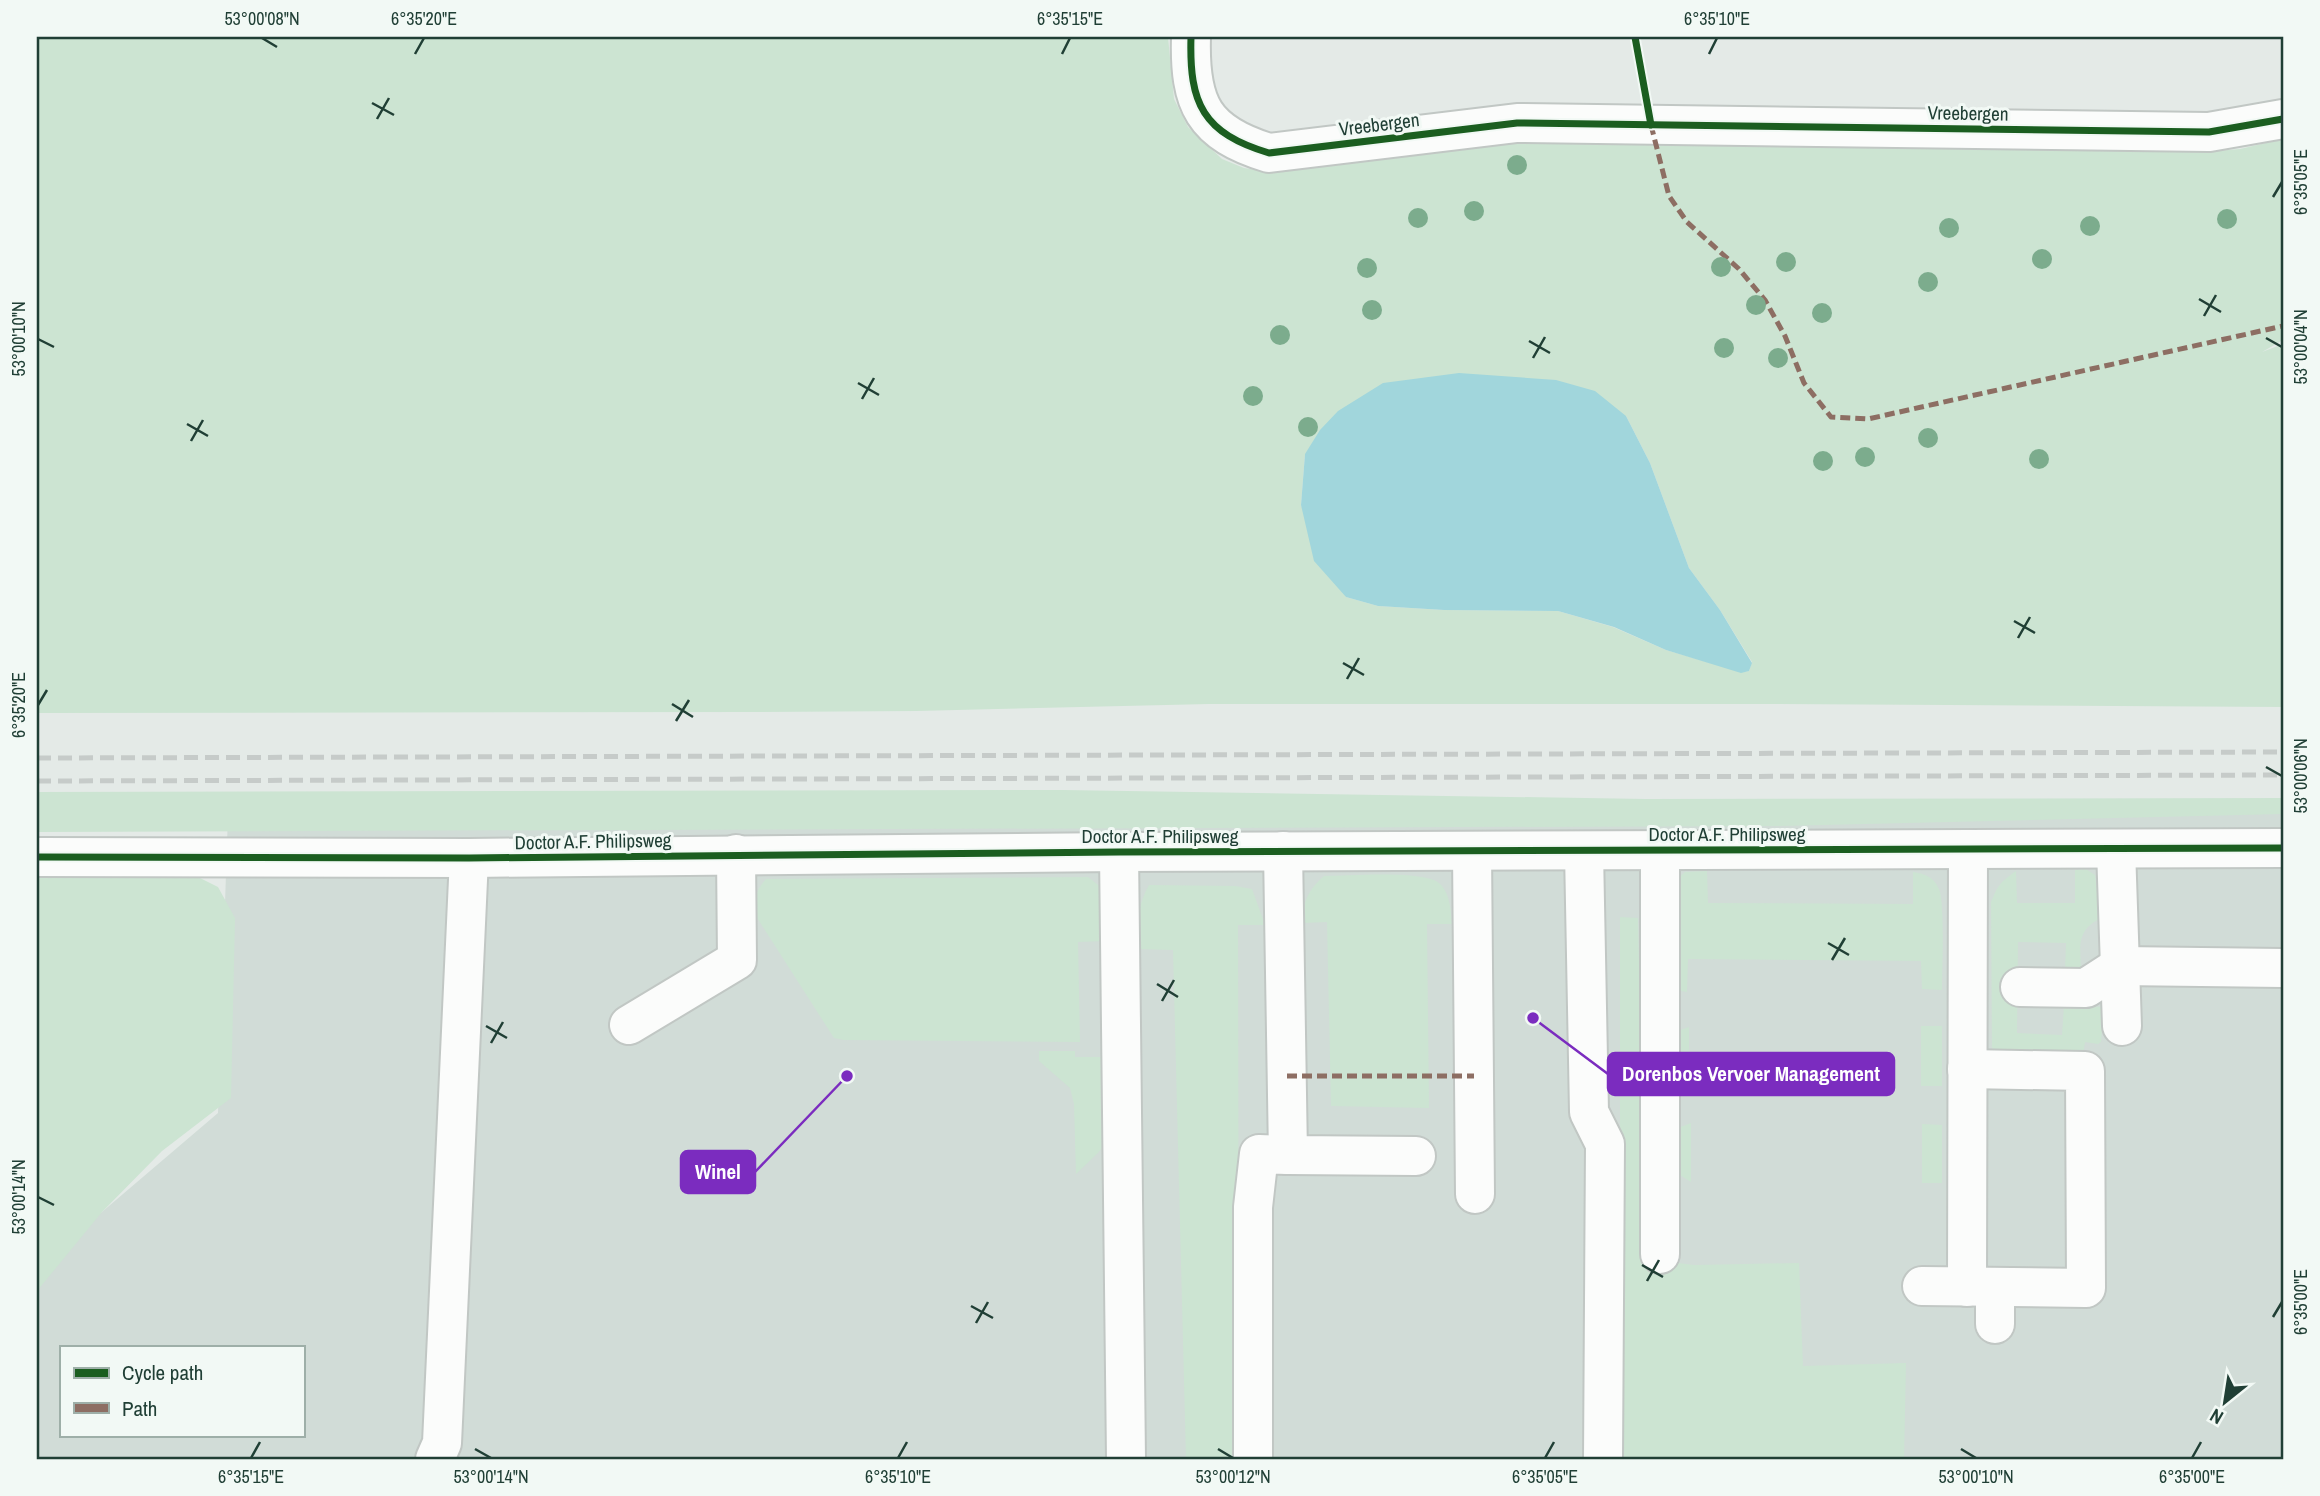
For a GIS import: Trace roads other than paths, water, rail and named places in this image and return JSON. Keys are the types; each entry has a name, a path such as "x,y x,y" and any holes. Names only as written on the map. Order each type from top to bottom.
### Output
{"street":[{"name":"Vreebergen","path":"1191,37 1190,63 1196,98 1214,127 1239,144 1269,153 1517,123 2208,132 2283,119"},
{"name":"Doctor A.F. Philipsweg","path":"37,857 469,858 736,854 2283,848"},
{"path":"1968,849 1967,1069 1981,1287 1995,1324"},
{"path":"2116,849 2122,1026"},
{"path":"1660,850 1660,1254"},
{"path":"1283,851 1288,1154"},
{"path":"1472,851 1475,1194"},
{"path":"1584,851 1589,1112 1605,1144 1603,1459"},
{"path":"1119,852 1126,1459"},
{"path":"629,1026 737,960 736,854"},
{"path":"435,1459 442,1443 469,858"},
{"path":"2020,987 2086,988 2120,966 2283,968"},
{"path":"1922,1286 2086,1288 2085,1071 1967,1069"},
{"path":"1253,1459 1253,1206 1259,1154 1416,1156"}],"water":[{"path":"1459,373 1556,380 1595,391 1626,416 1650,463 1689,568 1720,610 1752,663 1749,671 1741,673 1666,650 1614,627 1558,611 1444,610 1378,606 1346,597 1314,561 1301,505 1305,454 1320,430 1338,411 1383,383"}],"railway":[{"path":"37,758 2283,752"},
{"path":"37,781 2283,775"}],"place":[{"name":"Dorenbos Vervoer Management","path":"1533,1018"},
{"name":"Winel","path":"847,1076"}]}
